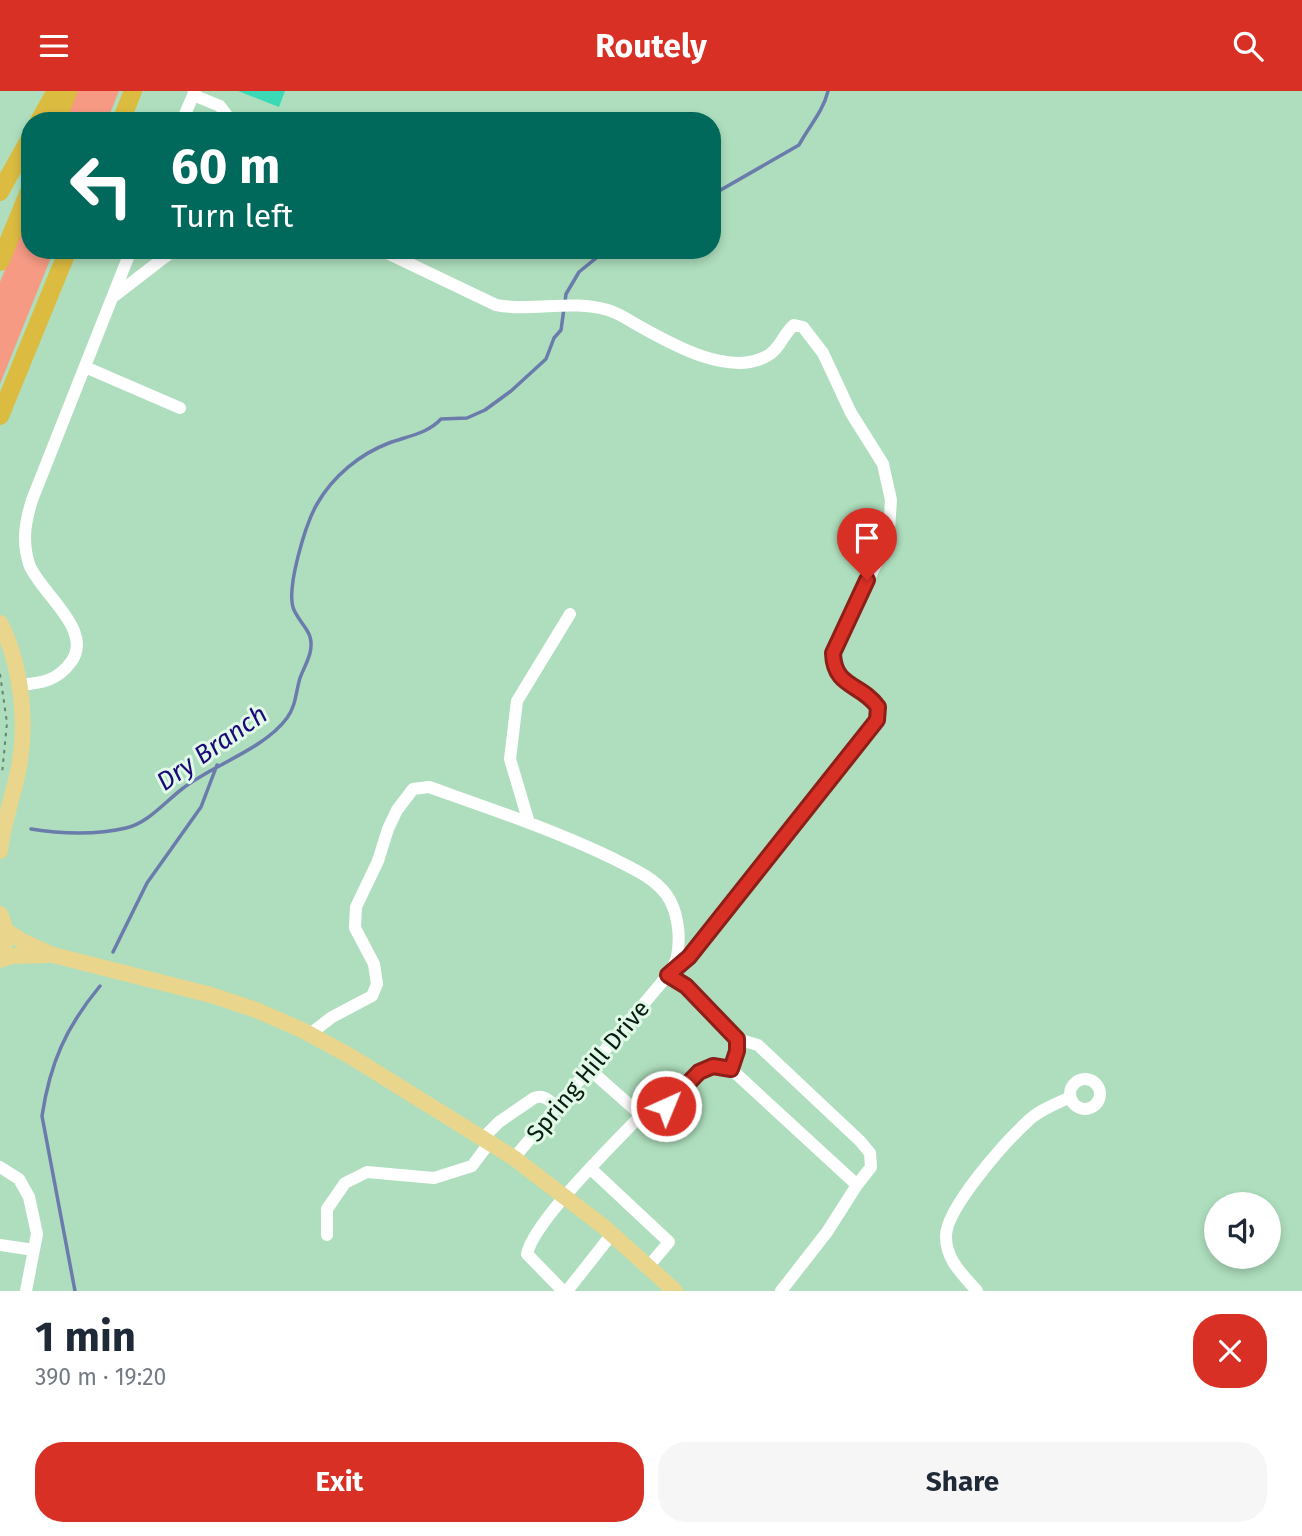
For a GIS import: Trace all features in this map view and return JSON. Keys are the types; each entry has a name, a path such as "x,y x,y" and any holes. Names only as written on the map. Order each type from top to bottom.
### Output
{"highway":[{"path":"44,112 55,91"},
{"path":"60,112 68,91"},
{"path":"125,112 133,91"},
{"path":"0,191 21,154"},
{"path":"0,262 21,211"},
{"path":"0,416 64,259"}],"main road":[{"path":"0,623 19,685 23,744 18,773 1,828 0,851"},
{"path":"3,922 22,941 54,955 211,995 257,1010 310,1034 514,1158 566,1196 675,1291"},
{"path":"0,958 5,941 3,922"},
{"path":"0,958 12,955 54,955"}],"street":[{"path":"186,112 194,93 220,106 224,112"},
{"path":"19,685 53,680 65,670 74,657 75,632 65,614 41,586 30,566 24,543 25,523 128,259"},
{"path":"113,297 162,259"},
{"path":"400,259 496,305 510,308 585,305 610,310 651,333 712,360 744,363 766,357 779,347 794,325 803,327 823,353 850,413 883,464 891,500 889,529 880,555 833,653 839,676 844,682 871,697 878,707 877,720 689,957 668,975 686,986 737,1039 758,1045 870,1153 871,1167 827,1232 780,1291"},
{"path":"85,367 180,408"},
{"path":"529,823 510,759 517,701 570,614"},
{"name":"Spring Hill Drive","path":"310,1034 332,1017 372,996 377,984 374,964 355,928 356,907 379,861 387,829 413,789 429,786 529,823 595,850 654,881 668,896 676,914 679,931 677,957 668,975 514,1158"},
{"path":"731,1069 737,1051 737,1039"},
{"path":"589,1069 641,1115 654,1115 699,1072 713,1066 731,1069 857,1185"},
{"path":"327,1235 327,1209 345,1183 368,1172 434,1178 472,1166 499,1122 540,1096 557,1107"},
{"path":"977,1291 954,1265 948,1251 946,1238 950,1217 972,1184 1029,1119 1070,1097"},
{"path":"612,1234 565,1291 527,1255 529,1242 566,1196 641,1115"},
{"path":"0,1167 19,1179 29,1197 37,1234 26,1291"},
{"path":"591,1169 669,1242 648,1267"},
{"path":"0,1245 34,1250"}],"path":[{"path":"0,674 7,723 2,774"}],"shaded area":[{"path":"77,91 119,91 111,112 69,112"},
{"path":"21,230 21,259 50,259 0,384 0,282"}],"building":[{"path":"238,91 285,91 279,107"}],"waterway":[{"name":"Dry Branch","path":"721,190 799,145 828,91"},
{"name":"Dry Branch","path":"31,829 91,833 134,825 149,817 195,780 252,748 277,729 292,709 310,653 311,640 294,610 292,588 312,513 323,494 339,475 368,453 423,431 441,419 467,418 485,410 511,391 546,359 554,338 561,330 566,294 579,272 595,259"},
{"path":"113,952 147,883 201,807 217,765"},
{"path":"75,1291 42,1116 45,1097 61,1047 78,1016 100,986"}],"route":[{"path":"666,1106 699,1072 713,1066 731,1069 737,1051 737,1039 686,986 668,975 689,957 793,828 841,762 877,720 878,707 871,697 844,682 834,665 833,653 867,580"}]}
